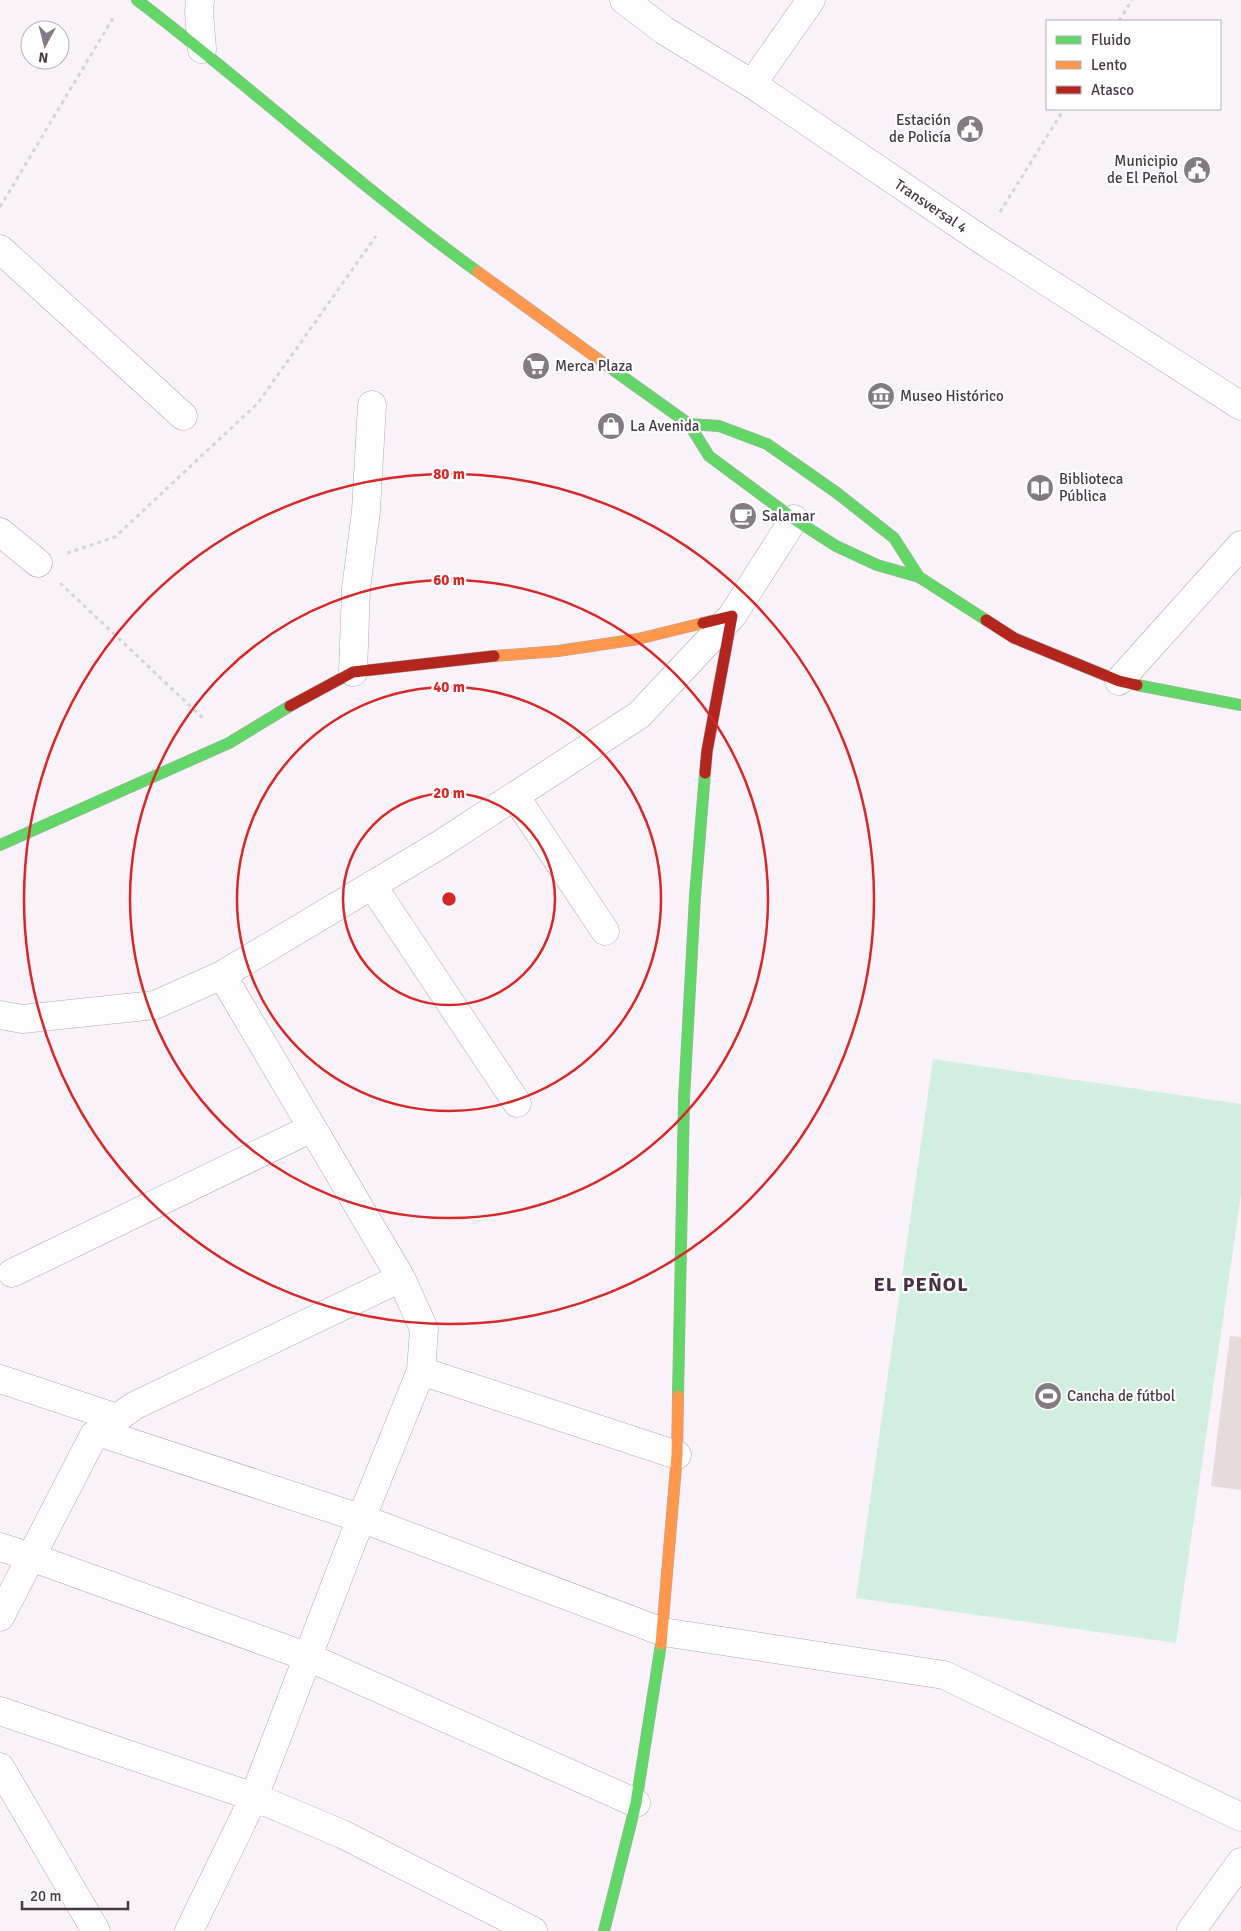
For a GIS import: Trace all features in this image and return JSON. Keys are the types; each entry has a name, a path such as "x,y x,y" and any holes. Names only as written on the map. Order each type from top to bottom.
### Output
{"street":[{"path":"138,0 202,49 420,230 689,424 709,456 794,519 836,546 869,561 919,577 1014,638 1119,681 1241,706"},
{"path":"200,0 198,12 202,49"},
{"name":"Transversal 4","path":"624,0 665,31 752,84 982,240 1241,406"},
{"path":"752,84 811,0"},
{"path":"0,249 182,416"},
{"path":"353,672 356,589 366,511 372,405"},
{"path":"689,424 719,426 767,444 837,493 894,538 919,577"},
{"path":"0,1016 22,1019 155,1004 222,975 441,844 639,715 732,616 794,519"},
{"path":"0,532 38,563"},
{"path":"1119,681 1241,545"},
{"path":"0,845 229,743 286,708 353,672 490,656 558,651 638,639 732,616"},
{"path":"604,1931 636,1803 663,1632 676,1455 684,1099 695,896 707,751 732,616"},
{"path":"515,796 605,932"},
{"path":"372,885 517,1103"},
{"path":"189,1931 254,1798 421,1371 424,1329 401,1278 222,975"},
{"path":"12,1273 312,1128"},
{"path":"0,1617 94,1435 134,1406 401,1278"},
{"path":"421,1371 676,1455"},
{"path":"0,1379 107,1425 663,1632 944,1675 1241,1816"},
{"path":"0,1547 31,1556 308,1657 636,1803"},
{"path":"0,1711 254,1798 342,1834 533,1931"},
{"path":"0,1767 96,1931"},
{"path":"1191,1931 1241,1862"}],"path":[{"path":"1120,20 1132,0"},
{"path":"0,207 114,16"},
{"path":"982,240 1063,110"},
{"path":"229,743 38,563 115,537 258,403 396,209"}],"green space":[{"name":"Cancha de fútbol","path":"933,1059 1241,1104 1241,1195 1176,1643 856,1598"}],"building":[{"path":"1230,1336 1241,1337 1241,1490 1211,1486"}],"traffic: fast":[{"path":"137,0 391,206 478,272"},
{"path":"605,364 689,424 709,456 794,519 836,546 877,565 919,577 986,620"},
{"path":"689,424 719,426 767,444 837,493 894,538 919,577"},
{"path":"1137,685 1241,705"},
{"path":"0,845 229,743 290,706"},
{"path":"678,1396 684,1099 695,896 705,773"},
{"path":"604,1931 636,1803 661,1644"}],"traffic: slow":[{"path":"478,272 605,364"},
{"path":"494,656 558,651 638,639 703,623"},
{"path":"661,1644 677,1455 678,1396"}],"traffic: jam":[{"path":"703,623 732,616 707,751 705,773"},
{"path":"986,620 1014,638 1119,681 1137,685"},
{"path":"290,706 353,672 494,656"}],"place":[{"name":"Estación de Policía","path":"970,129"},
{"name":"Municipio de El Peñol","path":"1197,170"},
{"name":"Merca Plaza","path":"536,366"},
{"name":"Museo Histórico","path":"881,396"},
{"name":"La Avenida","path":"611,426"},
{"name":"Biblioteca Pública","path":"1040,488"},
{"name":"Salamar","path":"743,516"},
{"name":"Cancha de fútbol","path":"1048,1396"}],"district":[{"name":"EL PEÑOL","path":"921,1284"}]}
